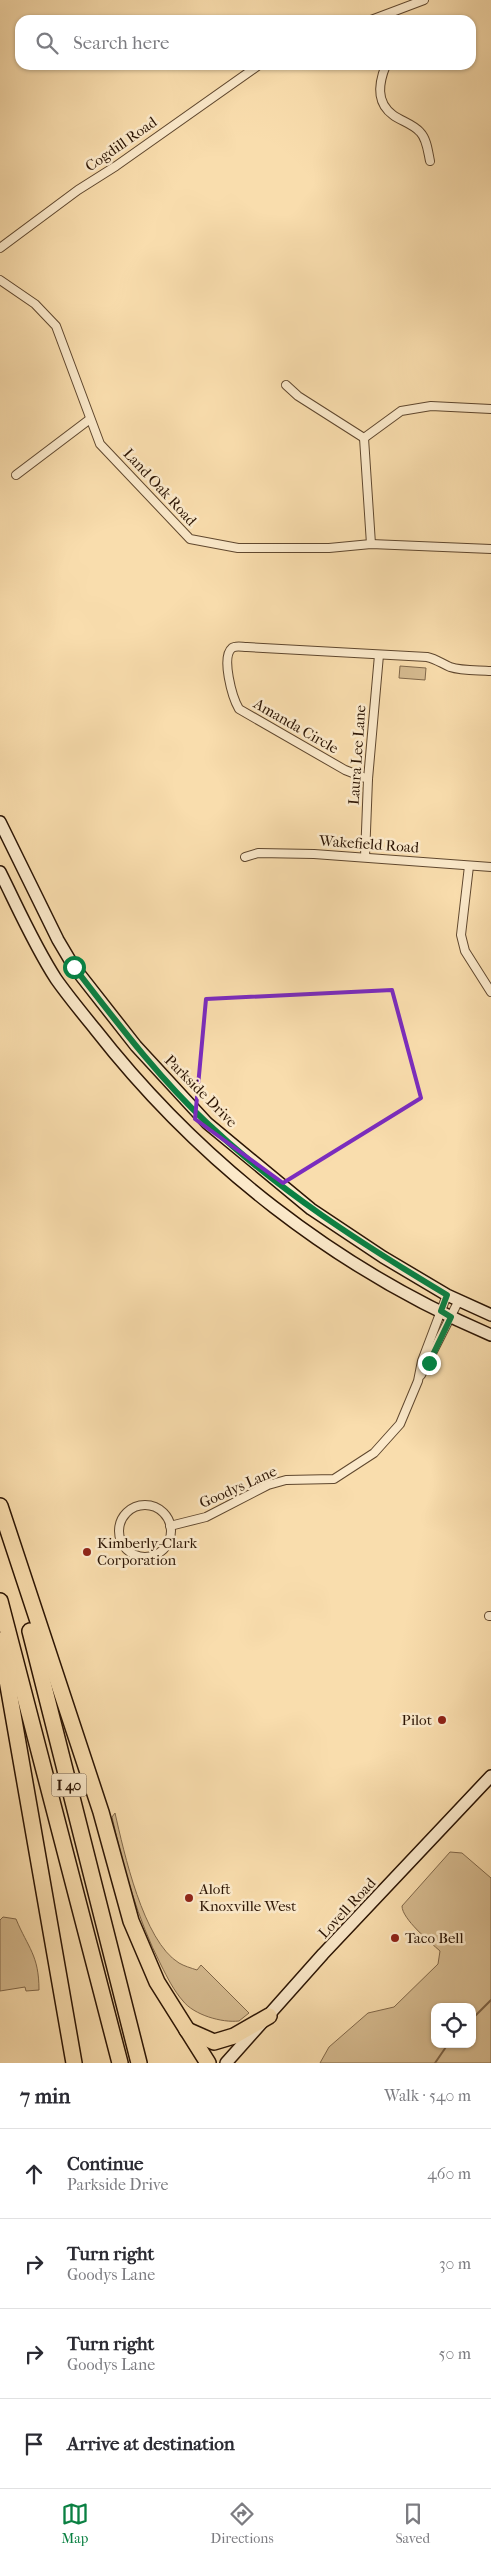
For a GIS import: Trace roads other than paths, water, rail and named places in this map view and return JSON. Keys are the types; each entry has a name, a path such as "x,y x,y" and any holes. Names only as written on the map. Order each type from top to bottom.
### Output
{"highway":[{"path":"0,1506 101,1812 131,1921 157,1982 208,2063"},
{"name":"I 40","path":"0,1506 140,2063"},
{"name":"I 40","path":"0,1601 38,1741 120,2063"},
{"path":"0,1640 74,2063"},
{"path":"186,2030 214,2042 234,2036 269,2016"}],"street":[{"path":"389,15 424,0"},
{"name":"Cogdill Road","path":"0,248 45,213 252,70"},
{"path":"385,70 379,91 382,101 392,114 420,132 425,140 430,161"},
{"name":"Land Oak Road","path":"0,280 35,304 56,326 100,444 190,539 238,548 329,548 371,544 491,549"},
{"path":"286,385 298,396 364,438"},
{"path":"364,438 402,411 431,406 491,408"},
{"path":"16,475 90,419"},
{"path":"364,438 371,544"},
{"name":"Amanda Circle","path":"368,779 345,770 239,709 232,692 226,656 234,647 379,655"},
{"path":"379,655 437,659 447,666 459,669 491,671"},
{"name":"Laura Lee Lane","path":"365,857 368,779 379,655"},
{"name":"Parkside Drive","path":"0,822 58,940 74,967 136,1046 207,1123 311,1209 383,1257 447,1295 491,1314"},
{"name":"Wakefield Road","path":"245,856 258,853 365,857 491,867"},
{"path":"469,866 460,935 465,951 491,992"},
{"path":"0,872 39,951 56,980 120,1060 192,1139 298,1226 372,1275 446,1314 491,1335"},
{"name":"Goodys Lane","path":"170,1526 206,1517 268,1485 286,1480 334,1479 374,1453 400,1424 418,1381 429,1363 446,1314 447,1295"},
{"name":"Goodys Lane","path":"418,1381 422,1361 446,1314 459,1300"},
{"path":"138,1506 155,1507 162,1511 170,1526 168,1543 155,1555 137,1556 129,1552 120,1538 120,1522 131,1509 138,1506"},
{"name":"Lovell Road","path":"226,2063 491,1776"}],"waterway":[{"path":"476,2015 491,2000"},
{"path":"435,2063 445,2048"}],"place":[{"name":"Kimberly-Clark Corporation","path":"87,1552"},
{"name":"Pilot","path":"442,1720"},
{"name":"Aloft Knoxville West","path":"189,1898"},
{"name":"Taco Bell","path":"395,1938"}]}
